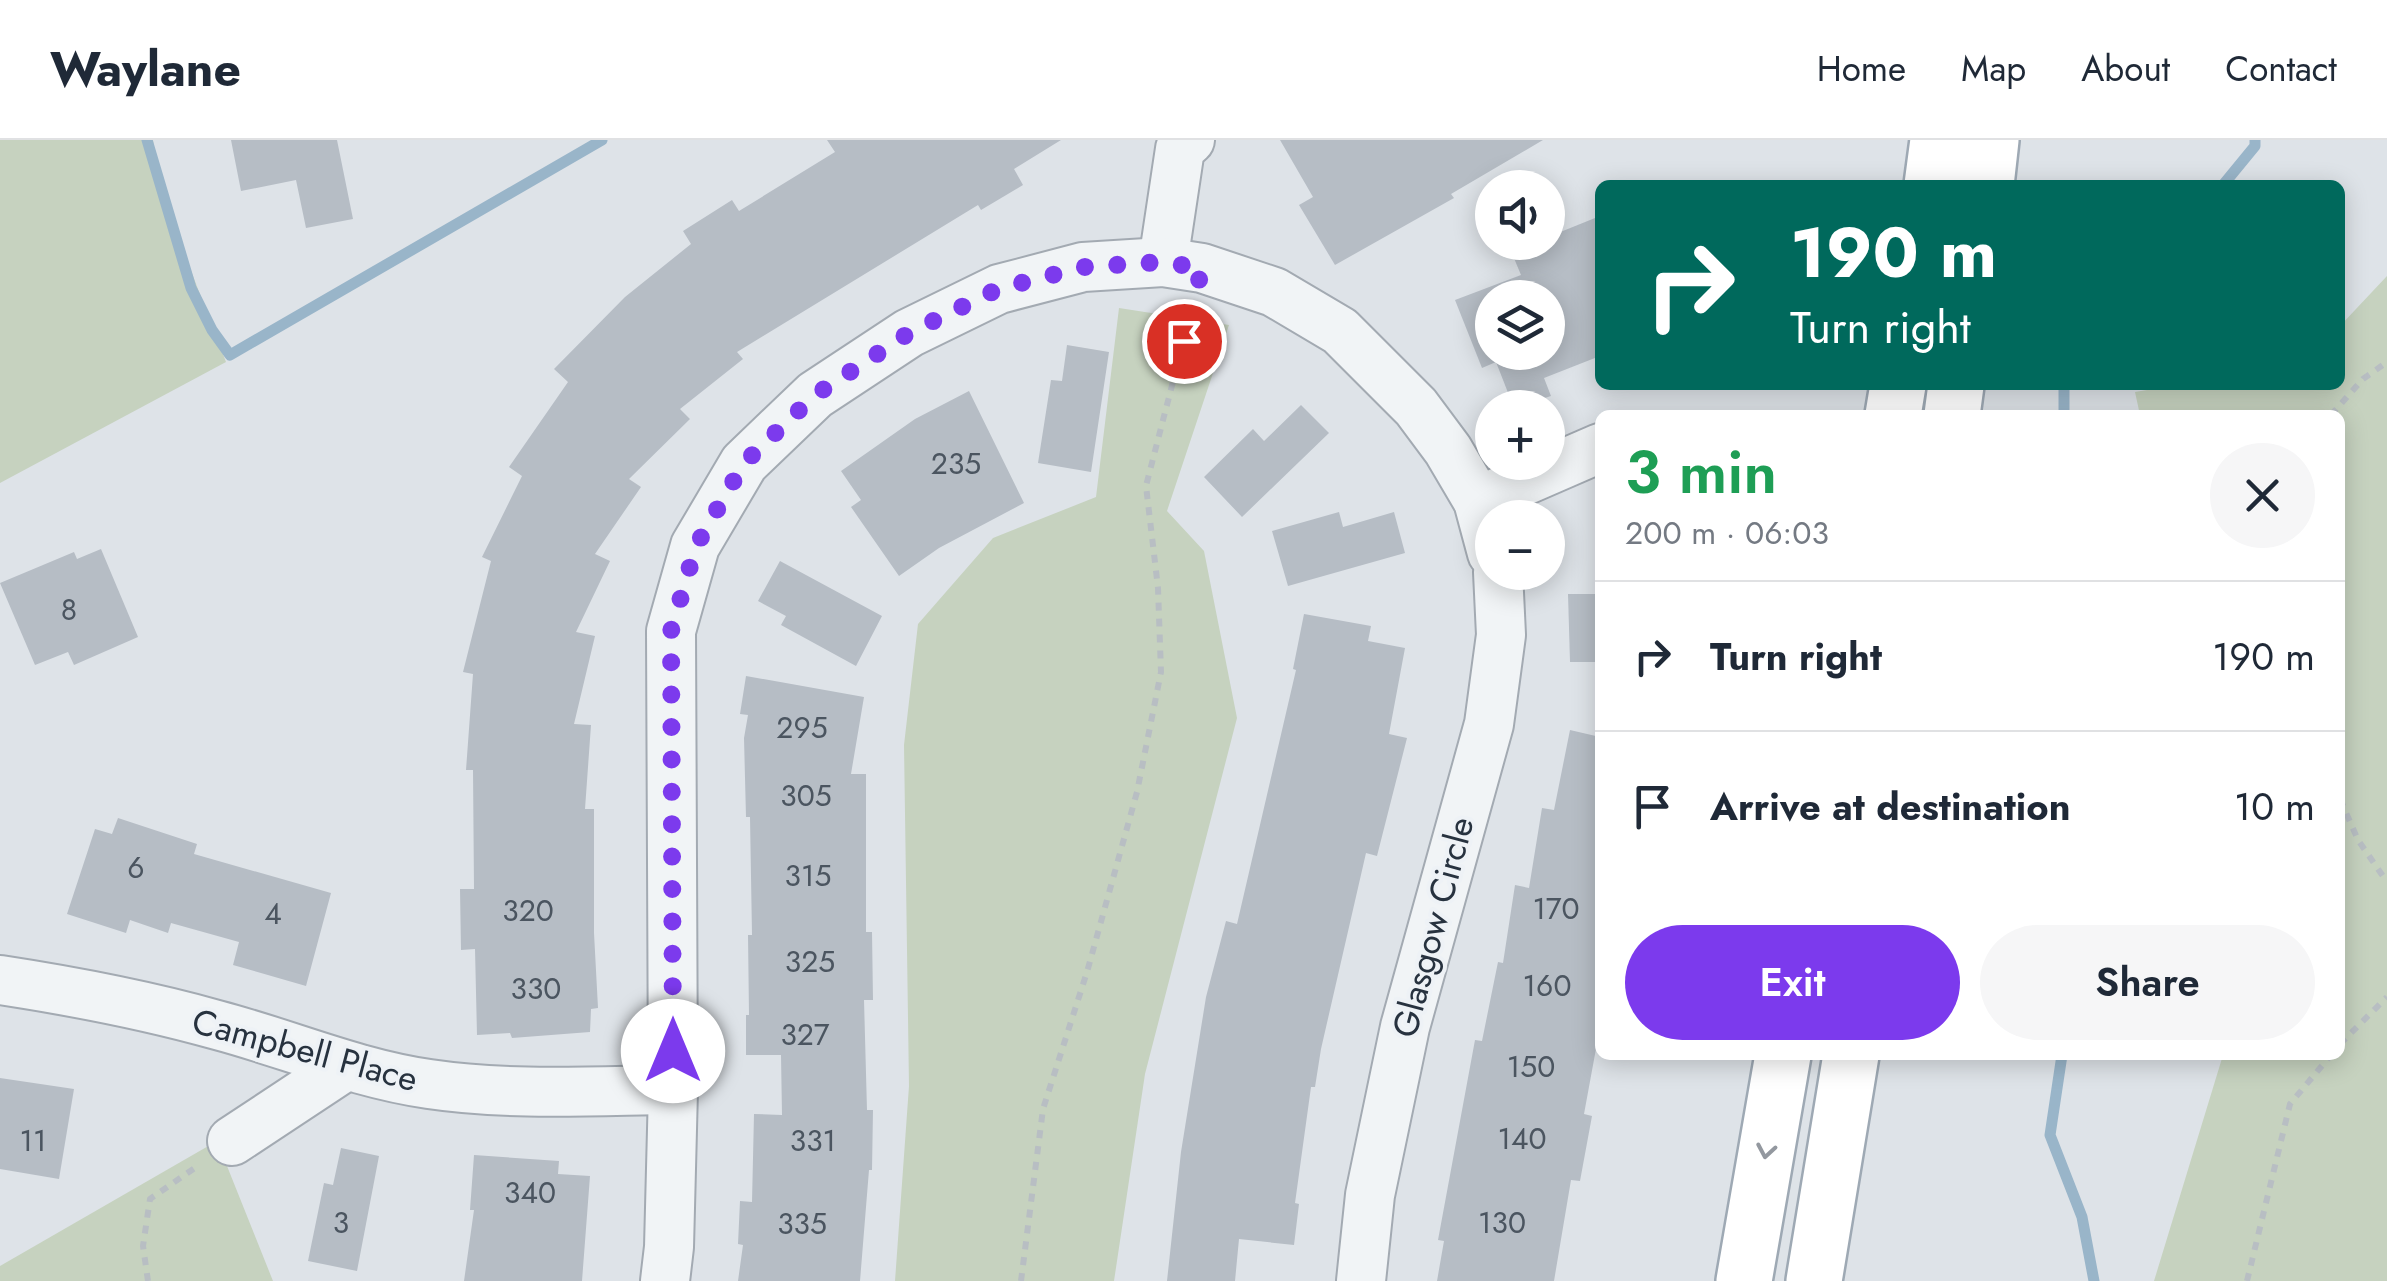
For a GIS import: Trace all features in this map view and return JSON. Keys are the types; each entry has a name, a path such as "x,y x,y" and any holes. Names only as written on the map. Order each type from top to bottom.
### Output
{"main road":[{"path":"1933,180 1938,140"},
{"path":"1986,180 1990,140"},
{"path":"1744,1281 1782,1060"},
{"path":"1814,1281 1850,1060"}],"street":[{"path":"1182,265 1180,149 1190,140"},
{"path":"664,1281 669,1247 673,1090 671,631 696,546 744,463 815,395 909,333 998,289 1083,267 1182,265 1274,292 1340,331 1416,408 1448,450 1477,500"},
{"path":"1480,500 1595,450"},
{"name":"Glasgow Circle","path":"1361,1281 1370,1195 1404,1026 1489,724 1501,634 1499,590"},
{"name":"Campbell Place","path":"0,980 217,1025 344,1067 430,1084 527,1093 673,1090"},
{"path":"232,1141 344,1067"}],"path":[{"path":"1020,1281 1043,1109 1087,972 1137,792 1161,672 1158,588 1146,486 1182,265"},
{"path":"2335,410 2363,379 2387,362"},
{"path":"2345,810 2358,840 2387,882"},
{"path":"2345,1039 2387,996"},
{"path":"2246,1281 2290,1104 2326,1060"},
{"path":"148,1281 142,1246 150,1199 232,1141"}],"green space":[{"path":"0,140 153,140 160,190 226,362 0,483"},
{"path":"2387,276 2387,1281 2154,1281 2221,1060 2345,1060 2345,410 2139,410 2135,392 2345,390 2345,321"},
{"path":"1119,308 1229,325 1167,511 1204,551 1237,718 1145,1074 1114,1281 895,1281 909,1086 904,745 918,624 993,538 1096,497"},
{"path":"217,1141 273,1281 0,1281 0,1266"}],"building":[{"path":"231,140 337,140 353,219 306,228 296,180 241,191"},
{"path":"827,140 1061,140 1014,169 1023,185 981,210 978,205 737,352 743,359 680,409 690,419 629,479 641,487 595,554 610,561 576,632 595,636 574,724 591,725 585,809 594,809 598,1008 591,1009 590,1032 512,1038 510,1033 477,1035 475,949 461,950 460,889 474,889 473,770 466,770 473,674 463,672 491,561 482,557 522,476 509,467 568,382 554,369 625,297 691,244 683,231 732,200 739,211 835,152"},
{"path":"1280,140 1543,140 1492,170 1475,170 1475,180 1451,194 1454,198 1335,265 1299,205 1313,197"},
{"path":"1595,218 1595,358 1565,370 1565,280 1508,280 1521,275 1515,260 1565,260 1565,230"},
{"path":"1475,292 1475,350 1455,300"},
{"path":"1067,345 1109,352 1091,472 1038,463 1051,380 1062,381"},
{"path":"1499,370 1564,370 1544,378 1549,390 1507,390"},
{"path":"969,391 1024,503 939,548 899,576 851,507 861,500 841,471 915,419"},
{"path":"1301,405 1329,433 1242,517 1204,477 1253,429 1264,441"},
{"path":"1339,512 1343,527 1394,512 1405,553 1288,586 1272,531"},
{"path":"101,549 138,637 74,665 68,652 35,665 0,583 74,552 77,559"},
{"path":"780,561 882,616 856,666 781,625 786,616 758,601"},
{"path":"1568,594 1595,594 1595,662 1570,662"},
{"path":"1304,614 1371,626 1368,641 1405,648 1389,734 1407,738 1377,856 1366,853 1315,1087 1311,1087 1295,1203 1299,1204 1294,1245 1239,1239 1235,1281 1167,1281 1181,1152 1206,997 1226,921 1237,924 1296,670 1293,669"},
{"path":"746,676 864,697 851,774 866,774 866,932 872,932 873,1000 864,1000 867,1110 873,1110 872,1170 860,1281 738,1281 743,1245 738,1244 740,1201 752,1202 754,1114 782,1115 781,1055 746,1055 748,935 752,935 750,817 746,817 744,738 748,715 740,714"},
{"path":"1570,730 1595,736 1595,1054 1584,1114 1592,1116 1580,1181 1571,1180 1554,1281 1437,1281 1444,1241 1438,1240 1475,1040 1482,1041 1498,962 1503,963 1515,885 1529,888 1542,808 1554,810"},
{"path":"118,818 197,844 194,854 331,893 306,986 233,965 239,942 171,923 168,933 130,920 126,933 67,914 95,829 112,834"},
{"path":"0,1078 74,1089 59,1179 0,1169"},
{"path":"341,1148 379,1156 357,1271 308,1261 324,1183 333,1185"},
{"path":"474,1155 559,1161 558,1174 590,1176 582,1281 464,1281 474,1210 470,1210"}],"waterway":[{"path":"147,140 191,288 230,355 602,140"},
{"path":"2227,180 2255,146 2255,140"},
{"path":"2064,390 2064,410"},
{"path":"2061,1060 2050,1135 2082,1217 2094,1281"}],"route":[{"path":"673,1051 671,631 696,546 744,463 815,395 909,333 998,289 1083,267 1162,262 1202,268 1184,341"}]}
